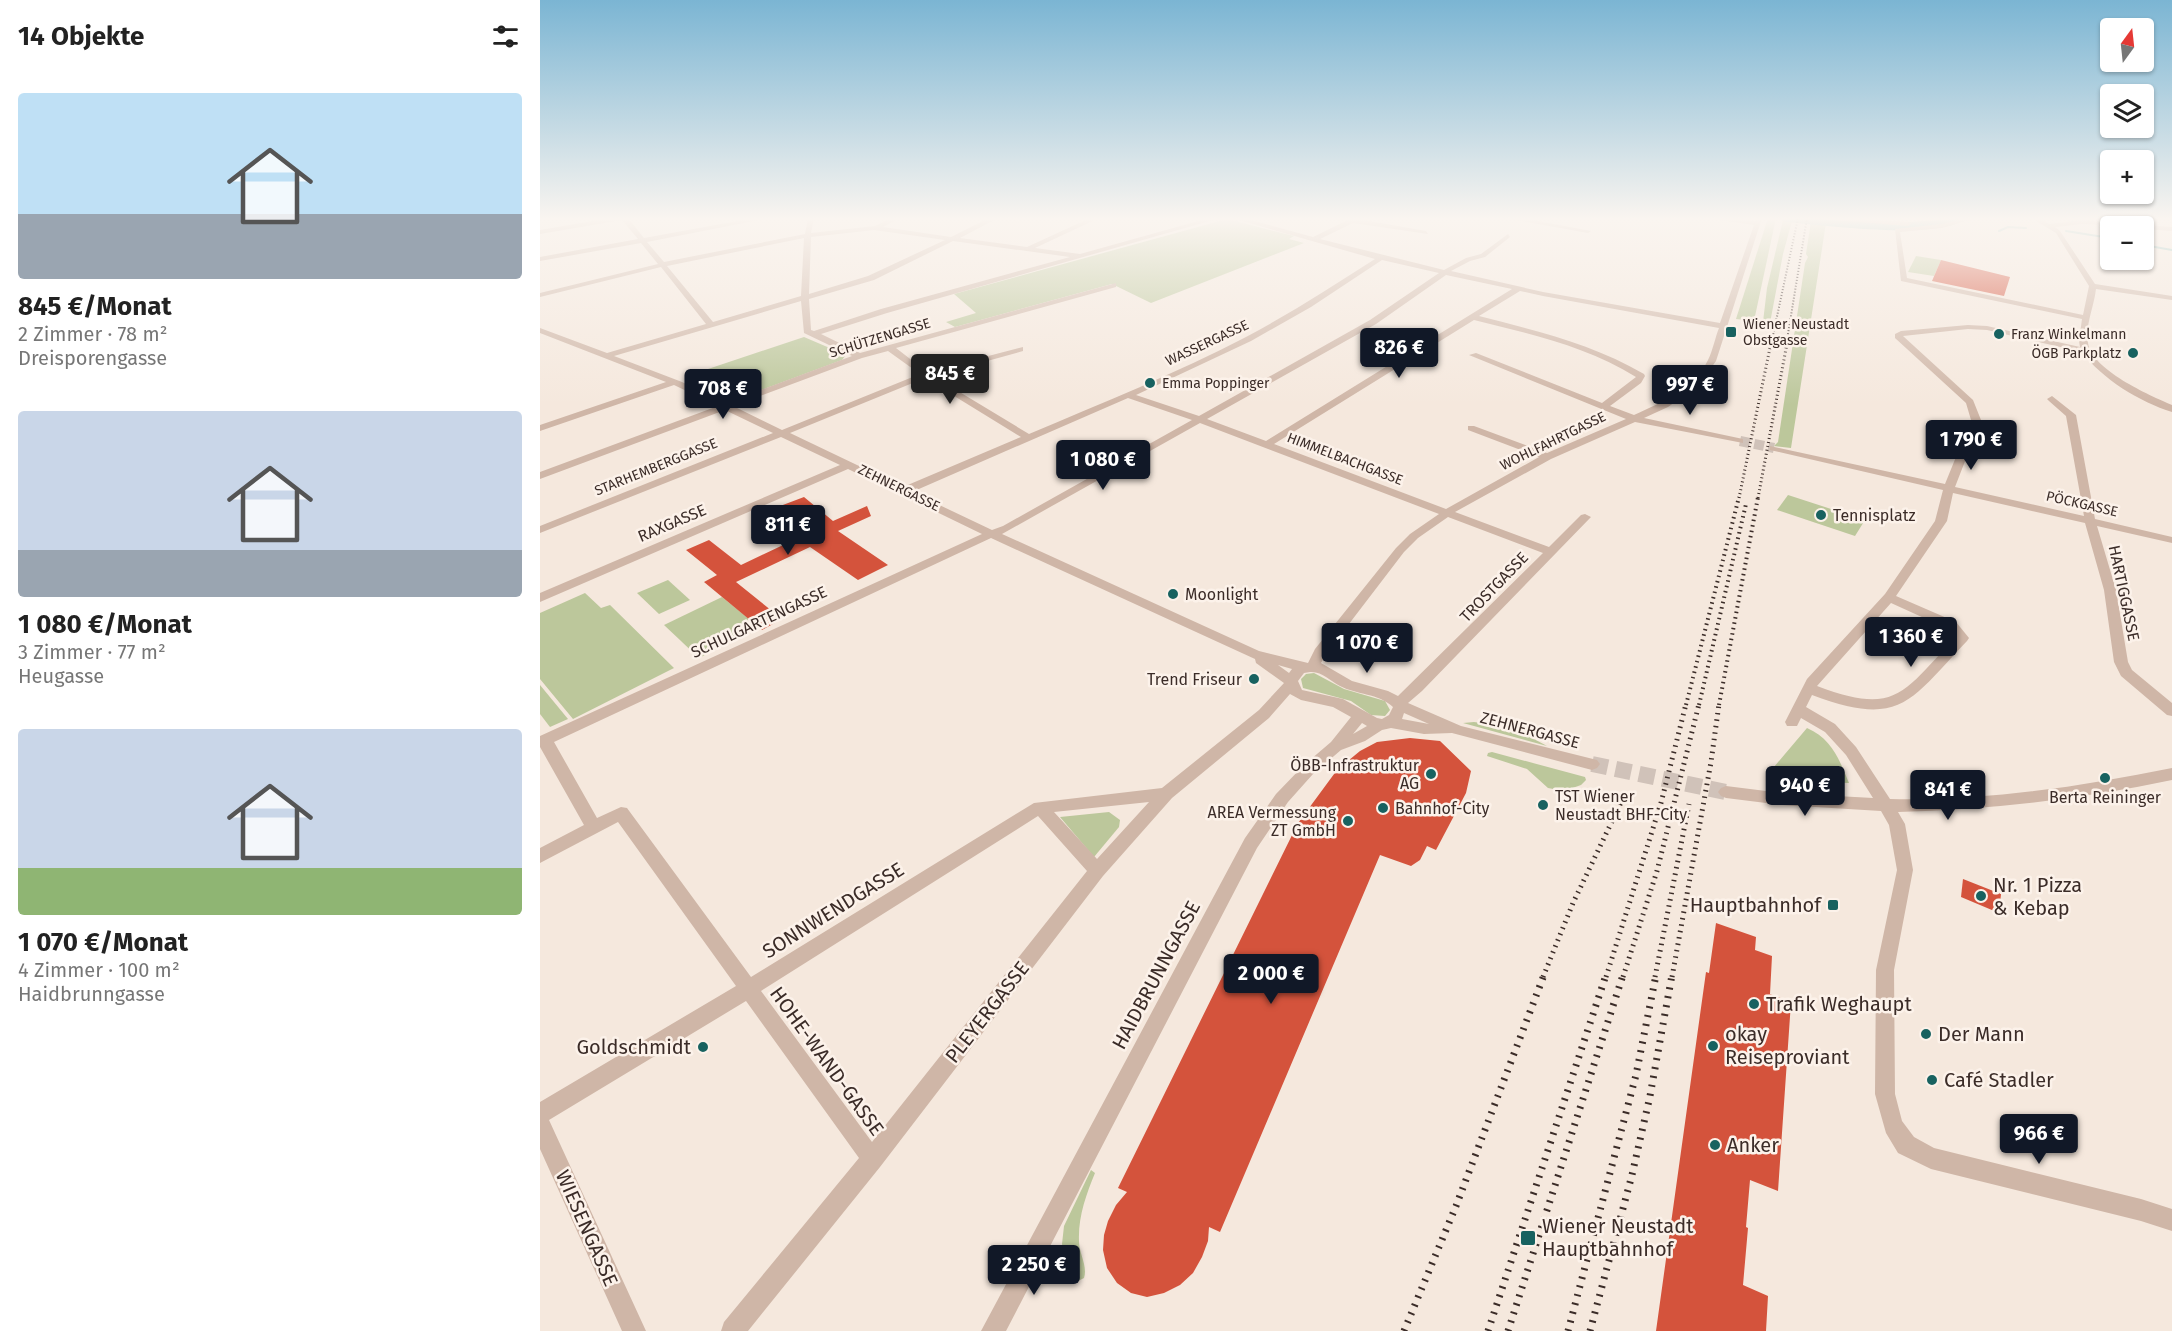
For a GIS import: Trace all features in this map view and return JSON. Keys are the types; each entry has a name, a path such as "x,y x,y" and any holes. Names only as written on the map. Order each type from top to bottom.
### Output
{"street":[{"path":"540,295 601,280"},
{"path":"674,280 711,325"},
{"path":"805,280 807,331 859,356"},
{"path":"605,356 864,280"},
{"path":"814,334 884,311 994,280"},
{"name":"WASSERGASSE","path":"904,491 1128,395 1248,339 1347,280"},
{"name":"SCHULGARTENGASSE","path":"543,741 1007,528 1373,322 1433,280"},
{"path":"1480,280 1721,326"},
{"name":"WOHLFAHRTGASSE","path":"1295,687 1295,673 1309,667 1400,550 1414,536 1446,513 1547,457 1665,405 1696,383 1712,361 1737,280"},
{"path":"1907,280 2088,318"},
{"path":"2089,280 2093,286 2083,340 2084,350 2111,376 2172,409"},
{"name":"SCHÜTZENGASSE","path":"540,476 859,356 1113,285"},
{"path":"2093,286 2172,298"},
{"path":"1266,445 1518,289"},
{"path":"1473,317 1567,342 1627,367 1641,376 1638,381 1603,406"},
{"path":"2084,350 1978,328 1901,333 1898,336 1970,402 1977,420 1949,488 1941,521 1889,597 1809,688 1795,716 1830,728 1851,751 1898,824 1905,870 1885,970 1884,1075 1885,1094 1893,1126 1906,1145 1931,1158 2130,1207 2172,1220"},
{"name":"ZEHNERGASSE","path":"540,330 674,382 727,406 992,534 1254,654 1326,670 1345,682 1388,696 1399,704 1458,730 1592,764"},
{"path":"890,348 926,375 1028,436"},
{"name":"STARHEMBERGGASSE","path":"540,530 926,375 1020,349"},
{"path":"1473,355 1635,419 1740,441"},
{"path":"540,428 674,382"},
{"name":"HIMMELBACHGASSE","path":"1128,395 1202,420 1551,552"},
{"name":"HARTIGGASSE","path":"2052,399 2072,415 2091,521 2110,590 2121,662 2126,674 2172,711"},
{"path":"1471,428 1547,457"},
{"name":"PÖCKGASSE","path":"1774,448 2172,540"},
{"name":"RAXGASSE","path":"540,597 849,465"},
{"name":"TROSTGASSE","path":"1384,723 1397,715 1399,704 1585,516"},
{"path":"1809,688 1842,700 1884,705 1900,699 1962,638 1952,625 1889,597"},
{"name":"ZEHNERGASSE","path":"1254,654 1295,687 1349,707 1368,722 1424,729 1458,730"},
{"name":"PLEYERGASSE","path":"733,1331 872,1160 1097,871 1166,794 1295,687"},
{"name":"HAIDBRUNNGASSE","path":"993,1331 1251,843 1282,798 1308,770 1336,746 1359,716"},
{"name":"HAIDBRUNNGASSE","path":"1336,746 1360,737 1384,723"},
{"path":"540,856 594,828 543,741"},
{"path":"1726,792 1756,797 1885,805 2010,801 2107,789 2172,774"},
{"name":"SONNWENDGASSE","path":"540,1114 747,990 1040,807 1166,794"},
{"path":"1040,807 1097,871"},
{"name":"HOHE-WAND-GASSE","path":"594,828 621,813 872,1160"},
{"name":"WIESENGASSE","path":"540,1125 634,1331"}],"green space":[{"path":"1005,280 1209,280 1151,303 1112,284 955,327 946,322 976,313 954,294"},
{"path":"1748,280 1763,280 1754,321 1736,319"},
{"path":"1769,280 1778,280 1770,323 1763,322"},
{"path":"1802,280 1817,280 1791,448 1774,446 1778,442"},
{"path":"804,337 846,355 842,360 740,398 693,377 705,370"},
{"name":"Tennisplatz","path":"1788,495 1865,520 1855,536 1777,510"},
{"path":"668,580 690,600 659,614 637,593"},
{"path":"585,593 601,608 610,605 674,668 573,719 540,679 540,613"},
{"path":"722,597 759,627 699,658 664,625"},
{"path":"1314,673 1344,689 1385,701 1390,710 1385,716 1371,715 1351,701 1303,688 1301,679 1306,674"},
{"path":"540,685 568,719 550,727 540,714"},
{"path":"1474,722 1512,730 1547,746 1463,723"},
{"path":"1807,728 1829,744 1849,783 1771,781 1768,774"},
{"path":"1492,752 1585,777 1586,780 1581,785 1564,791 1548,788 1527,769 1487,756"},
{"path":"1109,812 1120,820 1119,827 1094,857 1060,817"},
{"path":"1091,1170 1095,1173 1083,1206 1079,1232 1079,1246 1085,1273 1084,1278 1076,1282 1069,1281 1062,1244 1064,1226"}],"building":[{"path":"1932,280 2009,280 2004,296"},
{"path":"804,497 833,521 867,506 871,516 838,531 888,565 858,580 810,547 736,582 782,619 762,630 704,582 717,575 686,550 709,540 741,565 798,538 767,511"},
{"path":"1410,738 1440,741 1471,771 1466,793 1436,850 1427,846 1420,860 1411,866 1380,855 1220,1232 1209,1227 1208,1241 1193,1273 1180,1285 1164,1293 1147,1297 1131,1293 1117,1283 1107,1268 1103,1250 1108,1221 1116,1205 1127,1192 1118,1188 1298,823 1337,770 1360,751 1377,742"},
{"name":"Nr. 1 Pizza & Kebap","path":"1963,879 2001,894 1999,913 1961,897"},
{"name":"Wiener Neustadt Hauptbahnhof","path":"1716,923 1756,937 1755,950 1772,956 1770,994 1791,1002 1778,1191 1750,1180 1746,1227 1748,1228 1743,1285 1768,1296 1766,1331 1656,1331 1706,972 1709,973"}],"tunnel":[{"path":"1740,441 1774,448"},
{"path":"1592,764 1726,792"}],"railway":[{"path":"1772,340 1785,280"},
{"path":"1787,340 1797,280"},
{"path":"1739,498 1772,338"},
{"path":"1758,498 1788,338"},
{"path":"1686,705 1739,497"},
{"path":"1719,705 1758,497"},
{"path":"1699,705 1746,504"},
{"path":"1606,977 1661,803 1686,704"},
{"path":"1623,977 1657,871 1699,704"},
{"path":"1672,977 1711,762 1719,704"},
{"path":"1543,977 1573,903 1626,792"},
{"path":"1655,977 1689,804"},
{"path":"1404,1331 1456,1206 1544,975"},
{"path":"1488,1331 1606,975"},
{"path":"1508,1331 1623,975"},
{"path":"1568,1331 1636,1075 1656,975"},
{"path":"1590,1331 1632,1175 1650,1096 1672,975"}],"place":[{"name":"Wiener Neustadt Obstgasse","path":"1731,332"},
{"name":"Franz Winkelmann","path":"1999,334"},
{"name":"ÖGB Parkplatz","path":"2133,353"},
{"name":"Emma Poppinger","path":"1150,383"},
{"name":"Tennisplatz","path":"1821,515"},
{"name":"Moonlight","path":"1173,594"},
{"name":"Trend Friseur","path":"1254,679"},
{"name":"ÖBB-Infrastruktur AG","path":"1431,774"},
{"name":"Berta Reininger","path":"2105,778"},
{"name":"TST Wiener Neustadt BHF-City","path":"1543,805"},
{"name":"Bahnhof-City","path":"1383,808"},
{"name":"AREA Vermessung ZT GmbH","path":"1348,821"},
{"name":"Nr. 1 Pizza & Kebap","path":"1981,896"},
{"name":"Hauptbahnhof","path":"1833,905"},
{"name":"Trafik Weghaupt","path":"1754,1004"},
{"name":"Der Mann","path":"1926,1034"},
{"name":"okay Reiseproviant","path":"1713,1046"},
{"name":"Goldschmidt","path":"703,1047"},
{"name":"Café Stadler","path":"1932,1080"},
{"name":"Anker","path":"1715,1145"},
{"name":"Wiener Neustadt Hauptbahnhof","path":"1528,1238"}]}
